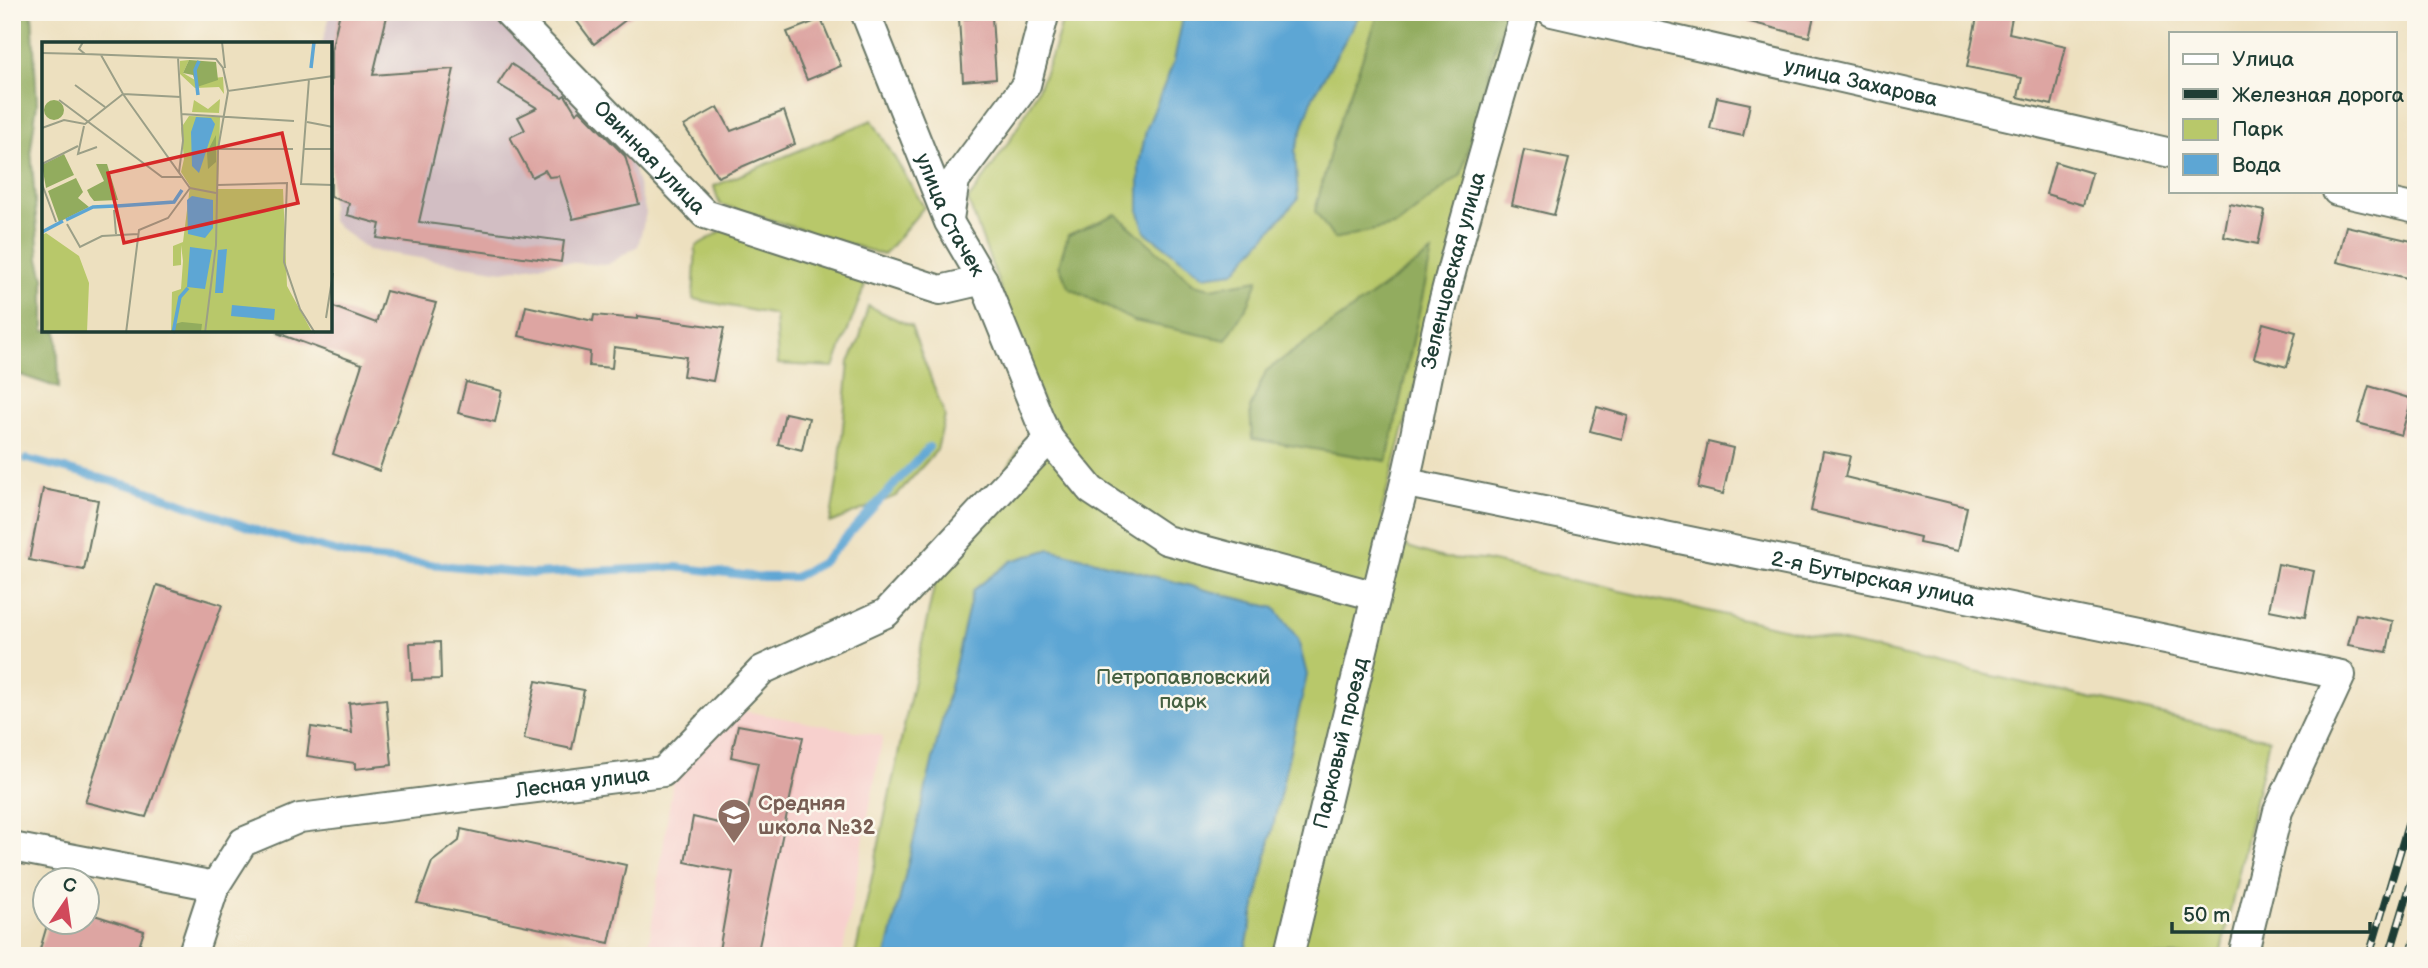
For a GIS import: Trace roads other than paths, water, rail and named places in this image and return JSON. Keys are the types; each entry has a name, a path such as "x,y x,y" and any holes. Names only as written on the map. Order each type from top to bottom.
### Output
{"street":[{"name":"Овинная улица","path":"508,12 705,214 940,289 984,280"},
{"name":"улица Стачек","path":"865,12 949,222 984,280 1044,428 1091,490 1166,540 1376,596"},
{"path":"949,222 955,180 1026,85 1045,12"},
{"name":"Зеленцовская улица","path":"1392,530 1407,482 1440,314 1525,12"},
{"name":"улица Захарова","path":"1552,12 2169,153"},
{"path":"2341,192 2416,209"},
{"name":"Лесная улица","path":"192,956 215,886 243,842 300,818 663,772 761,670 886,613 1044,428"},
{"name":"2-я Бутырская улица","path":"1407,482 2341,675 2278,811 2243,956"},
{"name":"Парковый проезд","path":"1289,956 1392,530"},
{"path":"12,847 215,886"}],"water":[{"path":"1184,12 1361,12 1313,97 1295,151 1298,199 1234,272 1204,276 1145,232 1139,212 1139,164 1146,130 1174,61"},
{"path":"1050,549 1275,608 1298,639 1307,675 1244,956 886,956 973,590 1011,561"}],"waterway":[{"path":"27,459 143,489 259,531 357,557 533,574 676,567 760,577 795,577 823,562 929,447"}],"railway":[{"path":"2369,956 2416,798"},
{"path":"2389,956 2416,867"},
{"path":"2410,956 2416,936"}],"place":[{"name":"Средняя школа №32","path":"734,845"}],"park label":[{"name":"Петропавловский парк","path":"1183,689"}]}
